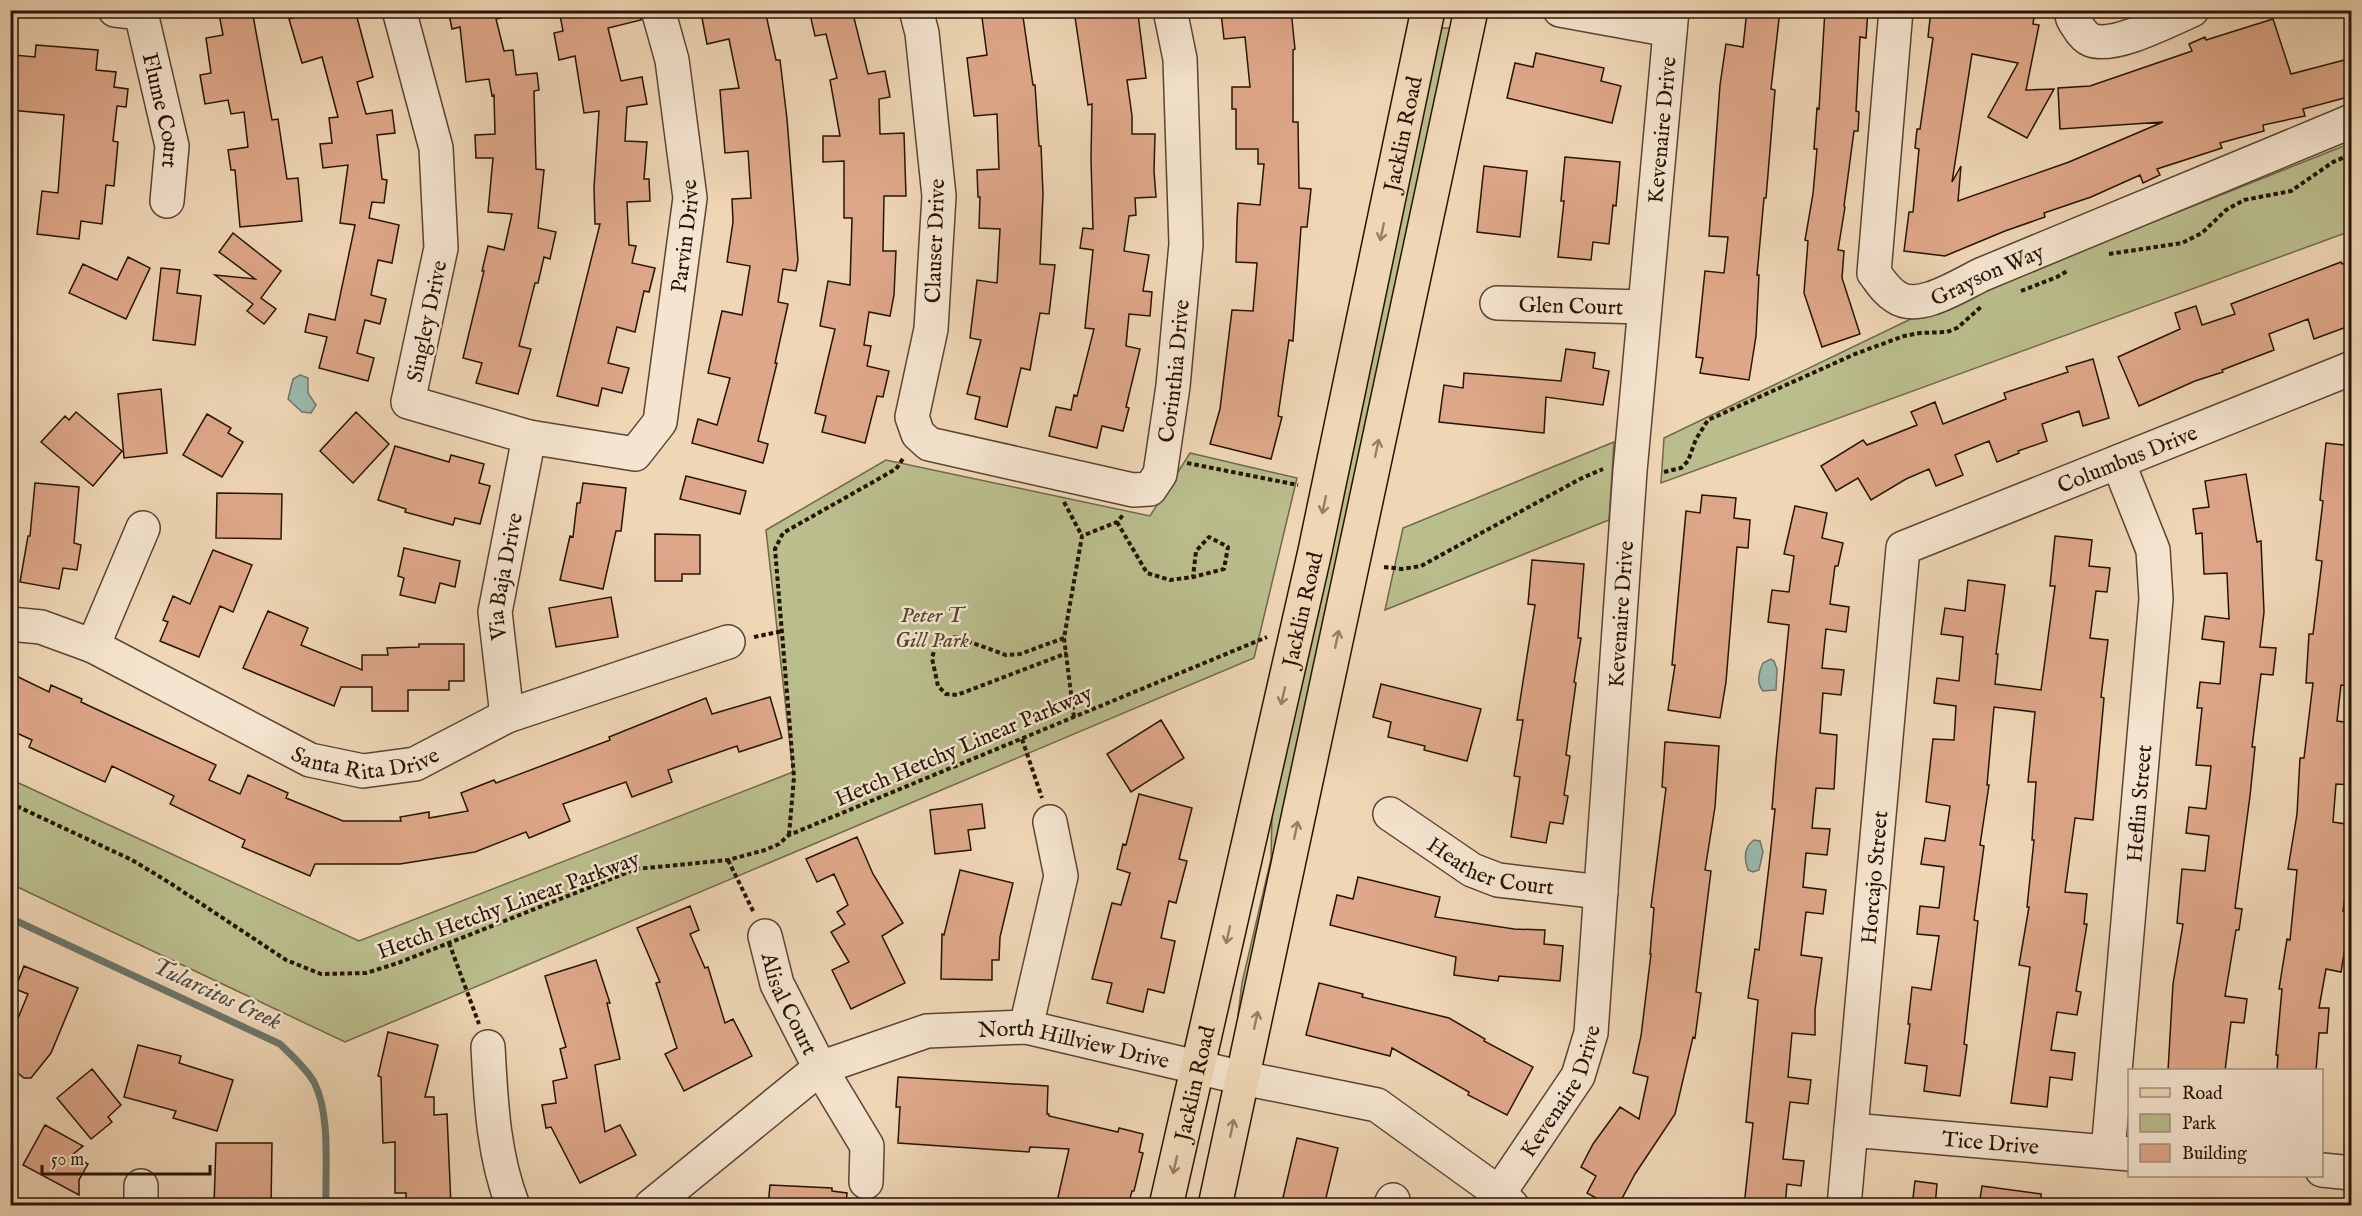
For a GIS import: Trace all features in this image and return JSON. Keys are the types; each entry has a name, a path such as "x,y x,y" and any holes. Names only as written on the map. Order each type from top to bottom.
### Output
{"main road":[{"name":"Jacklin Road","path":"1166,1206 1310,574 1428,10"},
{"name":"Jacklin Road","path":"1215,1206 1471,10"}],"street":[{"name":"Flume Court","path":"115,10 141,13 172,146 167,201"},
{"name":"Singley Drive","path":"399,10 436,148 441,248 408,402 529,437 635,454"},
{"name":"Parvin Drive","path":"635,454 660,422 690,198 672,60 658,10"},
{"name":"Clauser Drive","path":"916,10 922,33 939,196 930,328 912,417 918,434"},
{"name":"Corinthia Drive","path":"1150,489 1160,474 1173,386 1186,244 1180,59 1170,10"},
{"path":"1560,10 1671,20"},
{"name":"Grayson Way","path":"1896,10 1874,273 1886,289 1898,299 1913,303 1929,300 1983,274 2352,121"},
{"path":"2072,10 2071,17 2081,32 2090,39 2101,42 2121,39 2192,10"},
{"name":"Kevenaire Drive","path":"1505,1199 1578,1076 1591,1034 1629,483 1671,20"},
{"name":"Glen Court","path":"1497,303 1644,307"},
{"name":"Columbus Drive","path":"1903,548 2352,368"},
{"path":"918,434 929,444 1133,490 1150,489"},
{"name":"Via Baja Drive","path":"507,716 495,612 529,437"},
{"name":"Heflin Street","path":"2118,462 2153,550 2156,599 2119,1153"},
{"path":"93,646 143,528"},
{"name":"Horcajo Street","path":"1844,1206 1903,548"},
{"name":"Santa Rita Drive","path":"10,624 40,627 93,646 310,760 363,771 415,764 507,716 729,642"},
{"name":"Heather Court","path":"1390,814 1472,870 1498,880 1600,892"},
{"path":"1026,1027 1061,876 1050,822"},
{"name":"Alisal Court","path":"765,936 777,984 820,1068 867,1146 866,1182"},
{"name":"North Hillview Drive","path":"651,1206 820,1068 927,1031 1026,1027 1243,1078 1377,1106 1505,1199"},
{"path":"488,1047 493,1128 503,1179 513,1206"},
{"name":"Tice Drive","path":"1851,1130 2119,1153"},
{"path":"2323,1170 2352,1173"}],"path":[{"path":"2108,254 2182,243 2202,233 2226,210 2244,200 2291,191 2333,162 2352,154"},
{"path":"2011,294 2057,277 2076,266"},
{"path":"1664,471 1681,468 1688,461 1696,439 1708,420 1855,354 1904,336 1947,332 1957,328 1987,304"},
{"path":"789,835 794,777 775,549 783,533 896,469 918,434"},
{"path":"1162,458 1298,485"},
{"path":"1384,567 1402,569 1422,566 1580,479 1602,470 1610,470"},
{"path":"1074,717 1064,638 1082,536 1117,522 1150,489"},
{"path":"1117,522 1147,573 1170,580 1193,578 1224,569 1228,547 1209,537 1196,551 1193,578"},
{"name":"Hetch Hetchy Linear Parkway","path":"10,803 132,860 286,960 321,975 366,973 449,943 636,869 728,860 765,850 779,844 789,835 1268,636"},
{"path":"1064,638 1020,654 1006,656 956,637 945,640 935,648 932,658 938,686 946,694 957,695 1067,653"},
{"path":"1022,739 1050,822"},
{"path":"728,860 765,936"},
{"path":"449,943 488,1047"}],"green space":[{"path":"1441,28 1453,28 1236,1032 1242,983 1271,859 1272,813"},
{"path":"2351,143 2351,231 1661,483 1664,438 1917,316"},
{"path":"1614,442 1609,520 1385,610 1403,528"},
{"name":"Peter T Gill Park","path":"1190,453 1297,478 1254,658 345,1042 11,884 10,779 359,941 793,772 766,530 886,460 1150,516"}],"water":[{"path":"300,375 308,378 308,393 316,405 311,413 302,412 288,399 293,379"},
{"path":"1771,659 1777,669 1776,690 1763,691 1759,684 1759,673 1763,663"},
{"path":"1754,840 1760,841 1763,852 1759,870 1753,872 1748,870 1746,858 1748,846"}],"building":[{"path":"252,10 272,120 278,119 287,179 298,178 302,221 240,227 235,170 231,170 228,150 248,147 244,112 231,114 228,100 205,104 200,75 211,73 206,38 223,35 219,14"},
{"path":"321,10 355,10 373,77 357,82 366,114 392,110 395,133 377,135 382,179 387,180 384,203 372,202 369,218 399,225 392,263 378,260 371,295 386,299 380,324 365,320 357,353 374,358 368,381 319,368 327,337 305,332 309,314 335,320 355,225 340,223 348,165 323,168 320,144 332,143 329,118 338,117 322,57 302,63 289,19"},
{"path":"448,10 500,10 501,18 496,19 504,51 513,50 516,75 537,73 539,90 534,91 536,169 544,170 538,228 556,232 550,259 544,257 538,283 535,283 519,346 531,349 518,394 476,383 482,363 463,358 488,246 504,250 512,214 488,212 493,158 476,158 475,135 495,134 494,95 492,96 489,79 466,82 460,27 452,29"},
{"path":"579,10 640,10 641,20 608,28 621,81 642,77 647,104 627,107 625,141 647,142 644,179 649,179 650,201 627,202 629,245 636,246 632,263 655,268 649,292 644,291 635,332 617,327 608,363 629,368 622,393 602,388 598,406 557,396 600,224 595,224 594,188 599,111 584,113 575,56 559,60 554,33 563,31 560,15"},
{"path":"739,10 765,10 776,60 780,60 798,260 796,271 783,269 778,302 788,304 775,363 777,363 758,441 768,444 763,463 692,443 698,419 717,425 730,378 708,373 722,311 742,315 750,266 727,262 733,222 732,199 751,198 748,151 725,153 720,90 739,88 729,39 707,44 702,18"},
{"path":"809,10 852,10 868,74 885,71 890,97 879,99 880,134 904,133 906,196 884,196 883,251 896,251 894,295 890,316 869,312 864,345 871,346 867,366 889,371 883,397 877,396 865,443 822,432 826,416 815,413 835,329 820,326 828,281 850,285 852,218 844,218 844,161 823,162 823,136 840,136 830,80 837,78 826,34 815,36"},
{"path":"981,10 1022,10 1033,85 1035,85 1039,146 1041,146 1043,194 1040,264 1055,265 1049,314 1040,313 1030,370 1021,368 1007,427 975,419 980,397 967,394 981,340 970,338 977,280 997,283 1000,229 979,228 980,197 978,197 977,170 999,169 997,114 974,116 967,58 987,55"},
{"path":"1074,10 1116,10 1117,17 1138,14 1146,78 1127,80 1132,134 1155,134 1156,197 1135,198 1136,215 1129,216 1124,251 1149,255 1143,291 1152,292 1150,316 1129,314 1126,346 1140,349 1126,407 1129,408 1123,431 1102,426 1097,448 1049,436 1056,407 1071,410 1074,395 1077,396 1094,329 1085,328 1093,250 1080,248 1083,228 1093,229 1092,104 1088,105"},
{"path":"1291,10 1295,49 1293,50 1293,122 1298,122 1299,188 1311,189 1307,227 1301,227 1293,341 1289,340 1278,416 1282,417 1271,459 1210,444 1220,409 1232,310 1253,311 1257,263 1236,262 1238,203 1260,205 1264,164 1258,164 1258,149 1236,149 1236,109 1232,109 1232,87 1250,87 1245,37 1224,39 1221,13"},
{"path":"1747,10 1780,10 1771,89 1775,90 1766,198 1764,198 1757,275 1759,275 1756,336 1749,380 1700,373 1703,358 1696,357 1705,271 1724,273 1728,237 1709,236 1720,85 1726,44 1743,47"},
{"path":"1825,10 1868,10 1866,38 1860,37 1856,111 1859,112 1858,131 1854,131 1838,250 1844,251 1842,278 1860,334 1822,347 1804,293 1808,241 1805,240 1813,194 1817,149 1814,149 1817,108 1819,109"},
{"path":"1931,10 2035,10 2033,24 2039,25 2026,90 2054,89 2027,138 1988,117 2018,63 1972,54 1952,182 1961,166 1958,201 2069,162 2163,122 2060,129 2058,88 2090,86 2192,51 2189,44 2205,37 2206,40 2273,19 2291,74 2352,58 2352,96 2303,109 2305,116 2263,125 2264,131 2220,143 2222,148 2157,169 2160,175 2143,183 2140,175 2091,197 2044,213 2045,217 1945,256 1904,251 1909,212 1913,212 1919,149 1915,148 1917,129 1920,129 1933,38 1928,37"},
{"path":"36,45 98,50 96,70 116,72 114,87 128,89 126,107 117,106 113,141 118,142 114,186 106,185 102,224 81,221 79,239 37,234 42,191 58,193 64,115 10,110 14,55 35,57"},
{"path":"1536,53 1604,68 1601,81 1621,86 1612,123 1507,98 1515,63 1533,67"},
{"path":"1565,157 1620,162 1616,206 1613,205 1609,244 1593,242 1591,260 1558,257 1564,201 1561,201"},
{"path":"1484,166 1527,171 1520,237 1477,232"},
{"path":"233,233 281,271 261,298 276,309 264,324 247,311 253,304 215,275 255,279 219,252"},
{"path":"128,257 150,268 126,319 69,293 83,264 117,280"},
{"path":"2341,262 2342,264 2352,262 2352,325 2314,339 2308,319 2269,334 2274,350 2139,406 2118,357 2180,329 2175,313 2196,306 2202,325 2235,314 2231,304"},
{"path":"161,268 180,270 177,293 201,296 195,345 153,340"},
{"path":"1566,349 1595,353 1593,368 1609,371 1603,405 1546,397 1544,433 1439,422 1444,385 1463,388 1464,373 1561,381"},
{"path":"2093,359 2109,418 2083,426 2079,411 2042,424 2047,441 2018,451 2019,453 1997,462 1989,441 1955,455 1963,475 1936,486 1929,469 1906,479 1871,500 1858,478 1836,491 1821,466 1863,440 1867,445 1917,425 1911,412 1935,402 1943,424 2006,399 2004,393 2068,372 2066,367"},
{"path":"161,389 167,453 124,458 118,394"},
{"path":"76,412 122,451 93,486 41,442 65,416 69,420"},
{"path":"356,412 389,444 353,483 320,451"},
{"path":"207,414 231,428 228,433 243,442 222,477 183,455"},
{"path":"2326,443 2352,446 2352,686 2341,685 2337,721 2352,723 2352,785 2336,784 2333,822 2352,825 2352,852 2343,911 2348,911 2345,948 2341,972 2326,969 2319,1008 2329,1008 2327,1033 2319,1033 2316,1069 2277,1069 2278,1055 2276,1055 2282,989 2279,989 2287,939 2290,940 2297,870 2288,869 2297,814 2300,758 2304,758 2313,683 2306,683 2309,634 2313,634 2322,561 2316,560 2323,501 2320,500"},
{"path":"395,446 449,462 451,455 484,464 479,483 490,486 480,524 455,518 453,525 405,512 406,509 378,500"},
{"path":"2246,474 2257,542 2261,541 2264,612 2260,647 2276,648 2273,675 2261,674 2252,747 2255,747 2250,796 2235,908 2242,909 2239,930 2236,930 2225,996 2247,999 2244,1023 2231,1022 2225,1069 2168,1069 2173,984 2183,924 2177,923 2182,869 2205,871 2209,836 2186,833 2189,807 2206,809 2211,766 2196,765 2202,708 2197,708 2200,682 2220,684 2224,642 2202,639 2205,616 2229,619 2227,573 2204,574 2202,533 2196,534 2193,509 2209,507 2205,481"},
{"path":"686,476 746,491 740,514 680,499"},
{"path":"35,483 79,487 74,543 81,545 77,570 63,568 59,589 20,582 28,536 30,536"},
{"path":"583,483 626,488 621,531 616,531 603,589 560,580 570,536 573,537 577,503 580,503"},
{"path":"217,493 282,494 281,539 216,538"},
{"path":"1702,495 1736,498 1734,518 1750,520 1748,548 1737,547 1726,682 1720,718 1668,710 1675,665 1672,665 1686,511 1700,513"},
{"path":"1795,506 1827,513 1822,538 1843,543 1838,566 1835,566 1830,604 1849,607 1846,632 1826,629 1822,668 1844,670 1841,695 1823,693 1820,733 1837,735 1834,789 1816,788 1812,828 1830,829 1827,855 1806,853 1803,887 1826,890 1823,914 1806,912 1801,955 1822,958 1815,1010 1815,1035 1792,1033 1788,1077 1811,1080 1808,1104 1790,1102 1783,1159 1804,1161 1801,1186 1787,1184 1785,1206 1744,1206 1753,1123 1746,1122 1758,1000 1748,998 1755,949 1759,950 1769,866 1789,625 1768,622 1772,590 1789,592 1794,556 1784,554"},
{"path":"655,534 700,535 700,574 682,574 682,581 655,581"},
{"path":"2055,536 2092,540 2089,566 2110,568 2107,592 2096,591 2090,638 2108,640 2101,697 2104,698 2093,820 2075,818 2065,892 2087,894 2084,924 2087,924 2076,991 2081,992 2077,1015 2057,1012 2051,1050 2075,1053 2072,1080 2050,1077 2047,1107 2011,1103 2030,967 2019,965 2029,907 2027,907 2034,840 2032,840 2036,782 2028,782 2035,712 1994,707 1987,785 1989,785 1980,845 1984,846 1974,920 1978,921 1960,1096 1924,1091 1927,1066 1905,1063 1912,987 1931,990 1939,936 1917,934 1920,906 1939,908 1944,867 1921,864 1925,838 1945,841 1950,806 1926,802 1933,739 1954,740 1956,706 1934,703 1937,678 1959,681 1963,637 1941,634 1945,608 1965,611 1968,580 2005,585 1996,654 1998,654 1995,684 2041,690 2055,586 2050,586"},
{"path":"404,548 460,561 455,587 440,583 435,603 400,595 404,578 398,576"},
{"path":"213,550 252,565 233,612 220,606 199,657 160,641 168,622 163,620 173,596 190,604"},
{"path":"1532,560 1584,564 1578,638 1581,638 1566,755 1570,756 1564,795 1568,796 1563,824 1550,822 1546,843 1511,837 1520,777 1514,776 1523,720 1517,720 1535,605 1528,604"},
{"path":"611,597 618,637 556,647 549,608"},
{"path":"268,611 308,628 301,645 362,670 362,655 388,655 387,648 419,647 419,644 464,644 464,681 449,681 449,690 408,690 408,711 372,711 372,687 341,687 334,706 243,668"},
{"path":"10,673 49,692 51,685 82,699 81,702 216,765 209,780 240,794 248,775 288,793 286,798 343,821 401,821 400,817 429,812 429,818 468,811 461,793 494,780 496,783 610,740 609,737 706,698 712,714 770,697 782,738 739,752 737,746 668,770 672,782 632,797 626,782 563,804 570,821 529,838 526,832 475,852 400,864 315,864 310,876 242,847 245,840 170,804 174,796 112,766 105,782 29,747 32,740 10,730"},
{"path":"1381,684 1481,709 1467,761 1424,750 1425,746 1388,737 1391,722 1373,717"},
{"path":"1161,720 1184,758 1131,792 1107,754"},
{"path":"1665,742 1719,746 1715,807 1705,870 1711,871 1696,992 1701,993 1695,1038 1693,1037 1675,1114 1635,1174 1618,1206 1610,1206 1587,1193 1596,1176 1581,1167 1593,1144 1620,1107 1639,1119 1648,1077 1633,1073 1641,1036 1651,954 1654,908 1651,907 1666,788 1662,787"},
{"path":"1139,794 1192,808 1179,859 1187,861 1176,903 1169,901 1161,938 1175,941 1164,993 1148,989 1143,1012 1107,1003 1112,983 1092,979 1112,903 1121,905 1130,873 1117,869 1123,844 1126,845"},
{"path":"982,804 985,828 968,830 971,850 935,854 930,810"},
{"path":"857,837 873,874 903,923 882,936 905,983 851,1009 832,970 849,962 831,932 845,924 837,912 848,905 834,874 817,882 806,859"},
{"path":"960,870 1013,883 1000,937 999,960 992,960 992,980 941,979 942,934 944,935"},
{"path":"1358,877 1440,897 1435,917 1514,929 1545,930 1544,944 1563,946 1560,981 1499,976 1498,981 1454,975 1456,957 1330,925 1337,895 1353,899"},
{"path":"690,906 699,930 690,934 705,968 708,967 725,1023 733,1019 752,1056 684,1091 665,1054 677,1048 656,983 660,982 637,928"},
{"path":"596,960 610,1003 607,1003 620,1059 595,1065 605,1132 620,1125 636,1155 580,1183 551,1127 546,1128 542,1105 556,1103 553,1081 567,1078 560,1049 566,1047 545,976"},
{"path":"24,966 78,988 51,1053 31,1078 24,1078 10,1067 10,1029 16,1023 28,994 15,989"},
{"path":"1319,983 1363,994 1362,997 1449,1018 1485,1039 1484,1041 1533,1067 1507,1115 1468,1095 1469,1092 1392,1048 1390,1056 1306,1035"},
{"path":"388,1032 438,1045 425,1097 434,1097 434,1115 447,1114 451,1206 406,1206 406,1193 395,1193 395,1142 383,1143 381,1077 378,1076"},
{"path":"138,1045 181,1056 179,1063 233,1080 217,1131 173,1118 176,1111 124,1097"},
{"path":"92,1069 121,1105 108,1117 112,1122 91,1139 57,1098"},
{"path":"898,1077 1048,1086 1047,1114 1049,1116 1118,1132 1119,1128 1143,1134 1139,1152 1143,1153 1128,1206 1056,1206 1069,1149 1030,1147 1029,1152 898,1143 900,1107 896,1107"},
{"path":"45,1125 83,1146 72,1155 88,1164 79,1180 79,1195 23,1165"},
{"path":"1297,1138 1338,1148 1324,1206 1281,1206"},
{"path":"216,1143 272,1143 271,1206 214,1206"},
{"path":"1915,1181 1937,1184 1935,1206 1912,1206"},
{"path":"770,1185 832,1188 832,1191 847,1193 846,1206 768,1206"},
{"path":"1982,1186 2041,1194 2041,1206 1979,1206"}],"waterway":[{"name":"Tularcitos Creek","path":"10,918 280,1044 307,1072 319,1095 325,1126 326,1206"}]}
